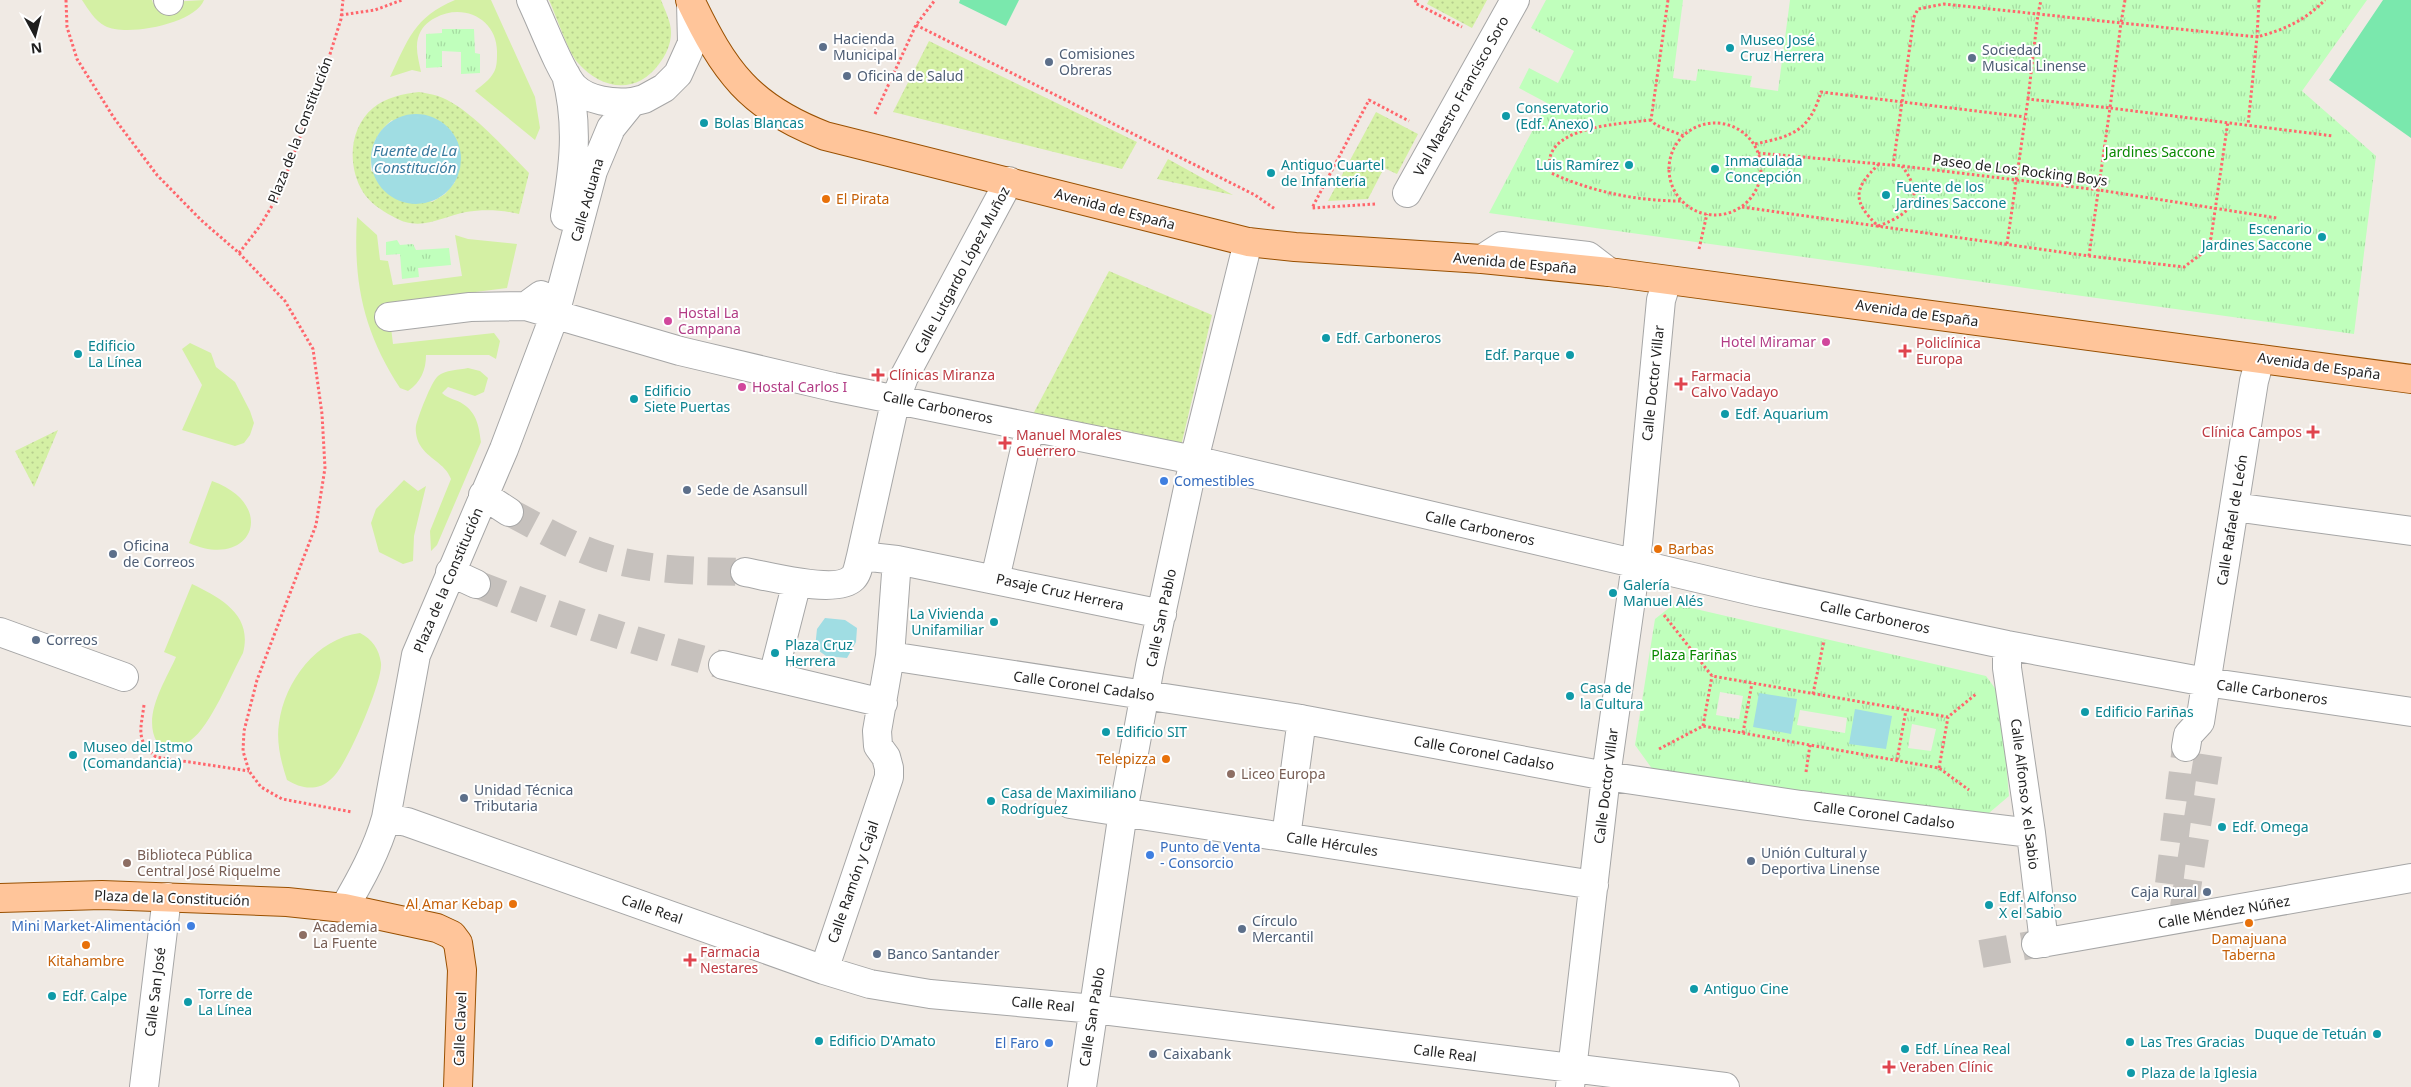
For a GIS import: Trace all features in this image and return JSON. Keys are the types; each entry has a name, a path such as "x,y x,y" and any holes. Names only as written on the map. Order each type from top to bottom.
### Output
{"main road":[{"name":"Avenida de España","path":"690,1 708,37 728,68 749,93 776,114 825,136 1248,242 1295,248 1482,259 1609,272 2411,379"},
{"name":"Plaza de la Constitución","path":"0,898 102,894 287,902 344,908 437,928 452,935 458,943 462,970"},
{"name":"Calle Clavel","path":"458,1087 462,970"}],"street":[{"path":"532,0 566,75 574,87 586,95 612,102 632,102"},
{"name":"Vial Maestro Francisco Soro","path":"1409,189 1515,0"},
{"name":"Calle Aduana","path":"551,321 593,172 611,128 632,102 664,88 678,74 692,43 690,1"},
{"name":"Calle Aduana","path":"526,306 541,296 548,282 562,231 571,183 576,142 571,94 566,75"},
{"name":"Calle Lutgardo López Muñoz","path":"864,544 896,398 904,377 1010,181"},
{"name":"Calle San Pablo","path":"1082,1087 1123,812 1145,695 1194,460 1248,242"},
{"name":"Calle Doctor Villar","path":"1571,1078 1606,776 1636,564 1661,300 1666,284 1673,281"},
{"path":"526,306 551,321 471,317 390,322 470,307 526,306"},
{"name":"Calle Carboneros","path":"551,321 833,387 896,398 1194,460 1636,564 1977,639 2007,656 2206,682 2411,712"},
{"name":"Plaza de la Constitución","path":"344,908 379,840 386,818 416,655 504,449 551,321"},
{"name":"Calle Rafael de León","path":"2199,737 2254,381 2260,358"},
{"path":"995,579 1030,426"},
{"path":"483,495 509,512"},
{"path":"2234,507 2411,531"},
{"path":"723,665 883,703 890,656 897,560 864,544 855,576 847,582 833,585 797,582 745,572"},
{"name":"Pasaje Cruz Herrera","path":"897,560 957,570 1162,614"},
{"path":"450,572 476,584"},
{"path":"773,676 797,582"},
{"path":"0,632 124,676"},
{"name":"Calle Coronel Cadalso","path":"890,656 938,665 1302,719 1606,776 1801,805 2031,833"},
{"name":"Calle Alfonso X el Sabio","path":"2007,656 2031,833 2040,944"},
{"name":"Calle Ramón y Cajal","path":"824,970 883,795 889,768 878,746 877,731 883,703"},
{"path":"1286,837 1302,719"},
{"name":"Calle Hércules","path":"1070,804 1594,885"},
{"name":"Calle Real","path":"386,818 407,822 824,970 870,984 930,994 1094,1009 1571,1078 1725,1087"},
{"name":"Calle Méndez Núñez","path":"2040,944 2176,914 2411,878"},
{"name":"Calle San José","path":"144,1087 167,897"}],"path":[{"path":"66,0 67,27 77,59 114,118 157,174 201,220 239,253 285,301 313,349 322,414 325,468 316,525 257,680 244,730 243,751 250,771 261,788 282,799 353,812"},
{"name":"Plaza de la Constitución","path":"239,253 260,226 279,194 326,67 341,15 342,0"},
{"path":"341,15 375,10 402,0"},
{"path":"874,116 916,25 935,0"},
{"path":"1416,0 1415,2 1464,29"},
{"path":"1651,120 1668,0"},
{"path":"2007,244 2041,0"},
{"path":"2089,256 2125,0"},
{"path":"2248,125 2259,0"},
{"path":"1893,166 1914,16 1918,9 1944,4 2257,37 2282,30 2309,16 2325,0"},
{"path":"916,25 1255,195 1283,215"},
{"path":"1755,144 1793,134 1816,110 1821,92 2025,117"},
{"path":"2028,99 2228,121 2332,136"},
{"path":"1409,189 1388,180 1375,205 1312,208 1369,100 1438,137"},
{"path":"1651,120 1656,125 1684,136"},
{"path":"1651,120 1584,130 1563,139 1554,148 1548,163 1551,173 1574,184 1632,198 1682,200"},
{"path":"1742,207 2089,256 2184,267 2204,252 2210,238 2228,121"},
{"path":"1722,123 1746,134 1755,144 1762,167 1759,183 1753,196 1742,207 1719,215 1708,214 1693,210 1682,200 1674,189 1670,175 1670,160 1675,147 1684,136 1695,128 1708,124 1722,123"},
{"name":"Paseo de Los Rocking Boys","path":"1758,153 1902,166 2099,190 2277,218"},
{"path":"1878,226 1865,213 1859,200 1859,189 1863,180 1879,164"},
{"path":"1878,226 1900,216 1910,208 1915,188 1902,166"},
{"path":"1702,242 1708,214"},
{"path":"1664,613 1712,676 1948,717"},
{"path":"1813,694 1822,650"},
{"path":"1939,768 1948,717 2007,656"},
{"path":"124,676 143,688 146,696 140,737 148,750 156,757 250,771"},
{"path":"1703,726 1712,676"},
{"path":"1743,733 1752,683"},
{"path":"1897,760 1906,710"},
{"path":"1652,752 1703,726 1939,768 1971,791"},
{"path":"1806,771 1810,745"}],"green space":[{"path":"82,0 152,0 153,3 204,0 188,16 174,22 143,29 128,30 115,29 101,24"},
{"path":"455,0 491,0 535,97 540,128 535,140 475,91 486,82 496,68 496,41 492,31 485,23 468,13 446,14 429,21 421,31 417,42 421,72 412,70 390,77 408,41 421,22 430,14"},
{"path":"549,0 661,0 671,29 668,49 659,64 640,81 619,85 598,79 587,72 574,58"},
{"path":"960,0 1019,0 1006,26 959,3"},
{"path":"1429,0 1487,0 1472,28 1427,4"},
{"name":"Jardines Saccone","path":"1546,0 1683,0 1673,78 1696,81 1698,69 1752,76 1750,87 1778,91 1790,0 2367,0 2302,91 2376,156 2354,334 1489,213 1547,103 1519,88 1529,68 1558,83 1574,51 1531,28"},
{"path":"2383,0 2411,0 2411,138 2329,80"},
{"path":"442,29 474,29 475,53 480,54 480,73 461,74 461,52 442,51 442,67 426,68 426,34 442,33"},
{"path":"929,41 1137,142 1122,169 893,112"},
{"path":"419,92 438,96 462,109 529,173 519,214 493,210 473,211 421,224 412,223 402,221 388,214 376,206 363,192 354,171 353,159 355,137 359,126 365,116 383,101","holes":["392,120 455,182 445,194 432,202 371,171 372,148 377,136"]},
{"path":"1376,112 1418,134 1397,174 1384,168 1368,199 1328,201"},
{"path":"1168,159 1233,195 1157,179"},
{"path":"357,217 377,235 380,260 388,261 393,285 462,276 455,235 468,239 517,244 507,288 388,303 393,344 494,333 500,341 496,359 489,355 426,355 424,371 416,384 408,391 400,388 378,347 363,307 357,264"},
{"path":"397,240 400,245 413,244 416,250 449,248 451,265 418,268 419,277 402,279 400,254 386,255 386,242"},
{"path":"1109,271 1212,315 1181,446 1032,416"},
{"path":"190,343 211,353 216,367 235,382 254,423 250,435 244,443 235,446 182,430 202,385 182,349"},
{"path":"468,368 480,371 488,378 484,392 475,396 448,387 442,393 468,408 478,426 481,442 437,545 431,551 430,531 451,479 445,469 423,450 418,441 416,426 428,392 438,376 448,371"},
{"path":"58,430 34,487 15,451"},
{"path":"404,480 418,491 426,486 414,536 413,561 403,564 379,552 371,523 376,509"},
{"path":"212,481 233,492 246,505 251,519 249,532 242,542 229,548 211,549 189,543"},
{"path":"192,584 224,602 239,618 245,640 243,653 213,713 198,733 191,740 183,744 165,744 157,742 153,732 152,721 161,688 176,657 164,652"},
{"name":"Plaza Fariñas","path":"1674,604 1986,676 2000,695 2009,796 1989,813 1829,795 1653,770 1635,745 1655,619","holes":["1720,692 1743,696 1739,719 1716,715","1800,710 1847,718 1845,733 1797,725","1912,724 1936,729 1931,751 1908,748"]},
{"path":"360,633 374,645 379,653 381,663 371,703 364,720 341,767 332,778 316,787 303,787 295,784 287,780 279,745 279,723 282,707 288,692 305,664 317,653 344,637"}],"water":[{"name":"Fuente de La Constitución","path":"416,114 433,117 448,127 458,142 461,159 458,176 448,191 433,201 416,204 399,201 384,191 374,176 371,159 374,142 384,127 399,117"},
{"path":"825,618 845,620 857,628 856,642 847,658 826,656 815,648 817,629"},
{"path":"1759,693 1797,699 1791,734 1753,727"},
{"path":"1855,709 1892,716 1886,749 1849,744"}],"tunnel":[{"path":"509,512 575,546 616,560 671,569 745,572"},
{"path":"476,584 598,628 660,648 723,665"},
{"path":"2184,907 2210,743"},
{"path":"2169,884 2186,747"},
{"path":"1981,954 2036,944"}],"place":[{"name":"Hacienda Municipal","path":"823,47"},
{"name":"Museo José Cruz Herrera","path":"1730,48"},
{"name":"Sociedad Musical Linense","path":"1972,58"},
{"name":"Comisiones Obreras","path":"1049,62"},
{"name":"Oficina de Salud","path":"847,76"},
{"name":"Conservatorio (Edf. Anexo)","path":"1506,116"},
{"name":"Bolas Blancas","path":"704,123"},
{"name":"Luis Ramírez","path":"1629,165"},
{"name":"Inmaculada Concepción","path":"1715,169"},
{"name":"Antiguo Cuartel de Infantería","path":"1271,173"},
{"name":"Fuente de los Jardines Saccone","path":"1886,195"},
{"name":"El Pirata","path":"826,199"},
{"name":"Escenario Jardines Saccone","path":"2322,237"},
{"name":"Hostal La Campana","path":"668,321"},
{"name":"Edf. Carboneros","path":"1326,338"},
{"name":"Hotel Miramar","path":"1826,342"},
{"name":"Policlínica Europa","path":"1905,351"},
{"name":"Edificio La Línea","path":"78,354"},
{"name":"Edf. Parque","path":"1570,355"},
{"name":"Clínicas Miranza","path":"878,375"},
{"name":"Farmacia Calvo Vadayo","path":"1681,384"},
{"name":"Hostal Carlos I","path":"742,387"},
{"name":"Edificio Siete Puertas","path":"634,399"},
{"name":"Edf. Aquarium","path":"1725,414"},
{"name":"Clínica Campos","path":"2313,432"},
{"name":"Manuel Morales Guerrero","path":"1005,443"},
{"name":"Comestibles","path":"1164,481"},
{"name":"Sede de Asansull","path":"687,490"},
{"name":"Barbas","path":"1658,549"},
{"name":"Oficina de Correos","path":"113,554"},
{"name":"Galería Manuel Alés","path":"1613,593"},
{"name":"La Vivienda Unifamiliar","path":"994,622"},
{"name":"Correos","path":"36,640"},
{"name":"Plaza Cruz Herrera","path":"775,653"},
{"name":"Casa de la Cultura","path":"1570,696"},
{"name":"Edificio Fariñas","path":"2085,712"},
{"name":"Edificio SIT","path":"1106,732"},
{"name":"Museo del Istmo (Comandancia)","path":"73,755"},
{"name":"Telepizza","path":"1166,759"},
{"name":"Liceo Europa","path":"1231,774"},
{"name":"Unidad Técnica Tributaria","path":"464,798"},
{"name":"Casa de Maximiliano Rodríguez","path":"991,801"},
{"name":"Edf. Omega","path":"2222,827"},
{"name":"Punto de Venta - Consorcio","path":"1150,855"},
{"name":"Unión Cultural y Deportiva Linense","path":"1751,861"},
{"name":"Biblioteca Pública Central José Riquelme","path":"127,863"},
{"name":"Caja Rural","path":"2207,892"},
{"name":"Al Amar Kebap","path":"513,904"},
{"name":"Edf. Alfonso X el Sabio","path":"1989,905"},
{"name":"Damajuana Taberna","path":"2249,923"},
{"name":"Mini Market-Alimentación","path":"191,926"},
{"name":"Círculo Mercantil","path":"1242,929"},
{"name":"Academia La Fuente","path":"303,935"},
{"name":"Kitahambre","path":"86,945"},
{"name":"Banco Santander","path":"877,954"},
{"name":"Farmacia Nestares","path":"690,960"},
{"name":"Antiguo Cine","path":"1694,989"},
{"name":"Edf. Calpe","path":"52,996"},
{"name":"Torre de La Línea","path":"188,1002"},
{"name":"Duque de Tetuán","path":"2377,1034"},
{"name":"Edificio D'Amato","path":"819,1041"},
{"name":"Las Tres Gracias","path":"2130,1042"},
{"name":"El Faro","path":"1049,1043"},
{"name":"Edf. Línea Real","path":"1905,1049"},
{"name":"Caixabank","path":"1153,1054"},
{"name":"Veraben Clínic","path":"1889,1067"},
{"name":"Plaza de la Iglesia","path":"2131,1073"}]}
